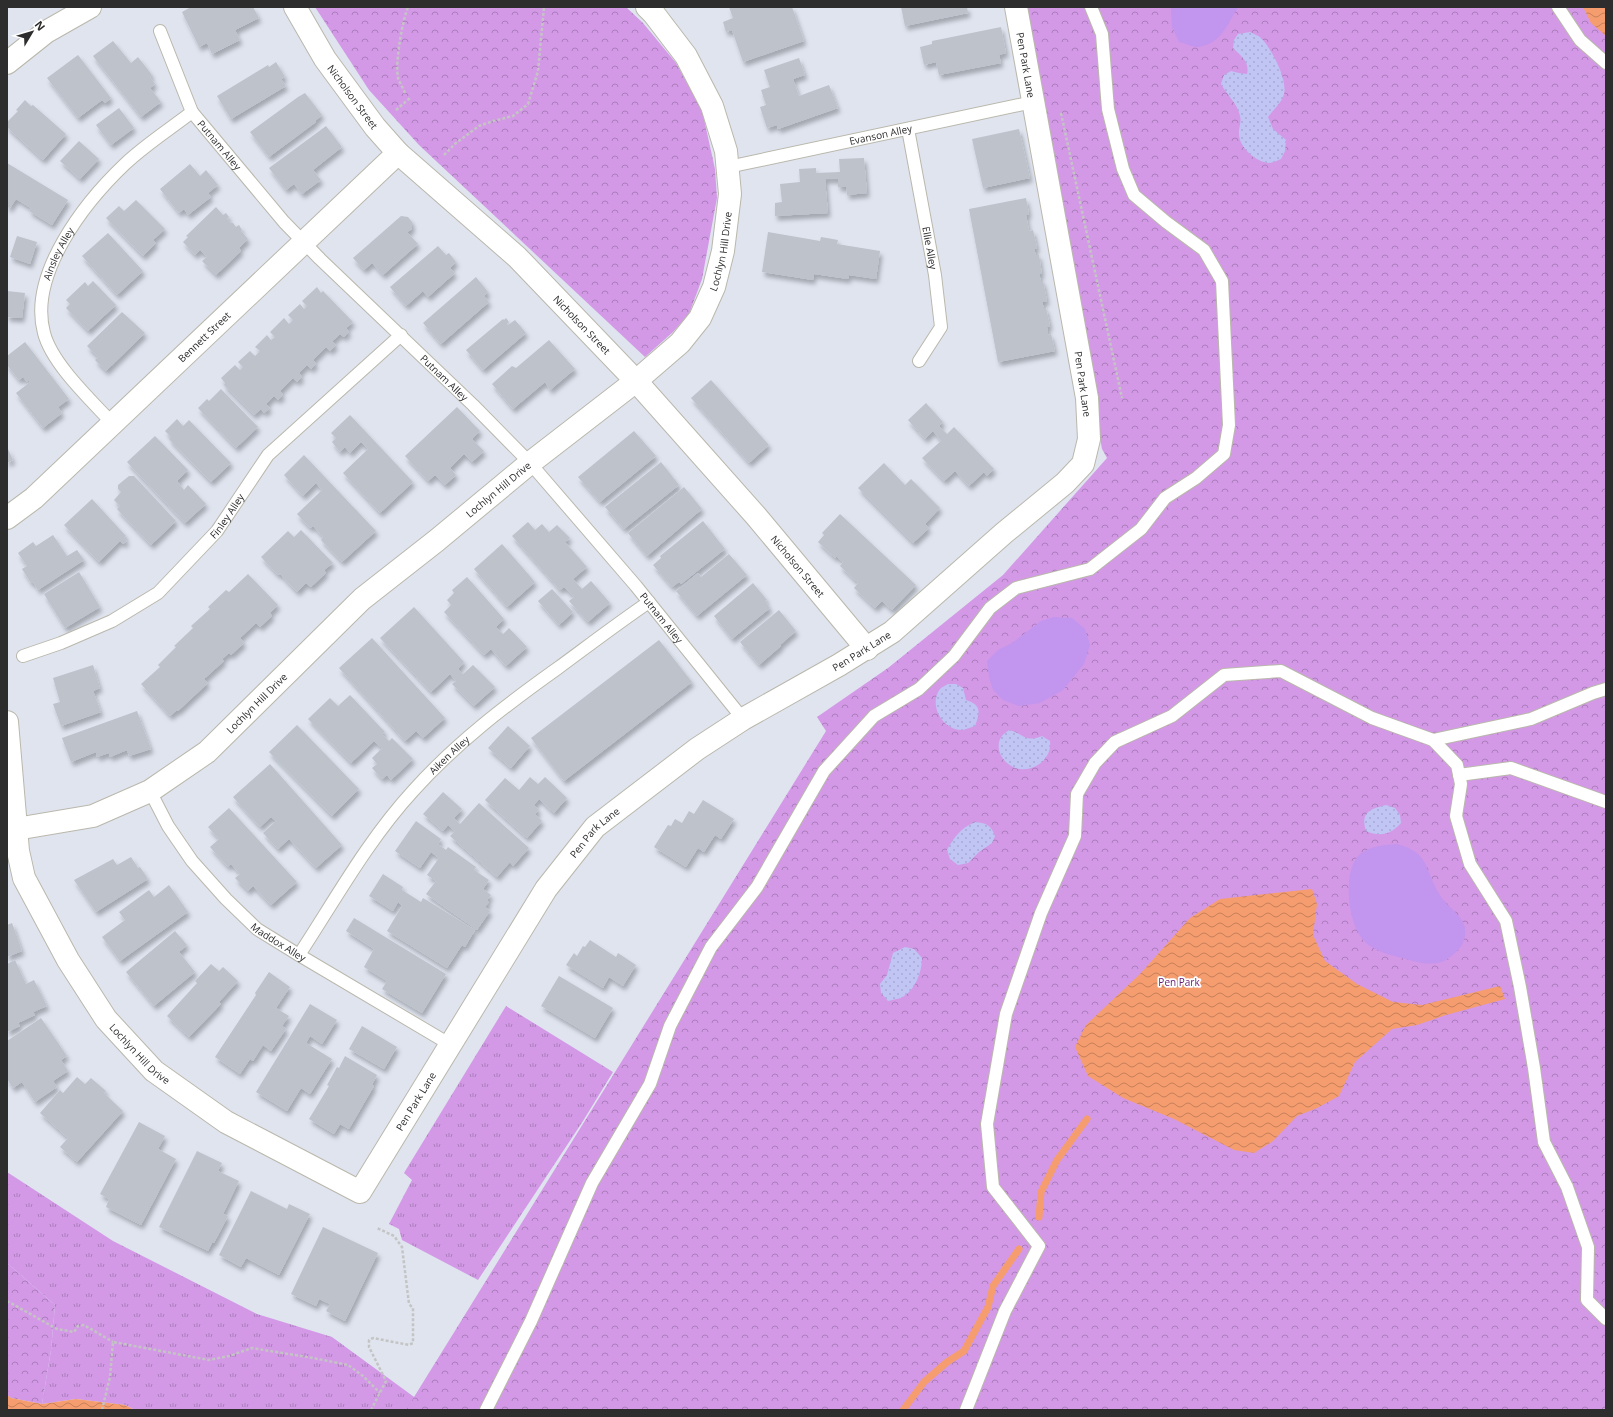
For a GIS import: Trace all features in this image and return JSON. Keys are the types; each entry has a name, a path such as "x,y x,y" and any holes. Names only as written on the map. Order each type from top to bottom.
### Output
{"street":[{"path":"7,63 46,32 90,7"},
{"name":"Nicholson Street","path":"295,7 325,59 375,127 398,153 517,257 636,381 756,516 866,649"},
{"name":"Lochlyn Hill Drive","path":"16,829 93,816 150,791 207,752 362,599 436,541 530,463 636,381 680,343 700,318 714,287 723,251 730,194 726,150 712,106 686,56 647,7"},
{"name":"Pen Park Lane","path":"360,1192 546,889 595,827 697,748 743,719 866,649 892,632 1004,533 1065,483 1082,464 1089,439 1087,398 1016,7"},
{"name":"Bennett Street","path":"7,518 34,498 398,153"},
{"name":"Lochlyn Hill Drive","path":"7,722 18,851 24,878 68,960 106,1019 154,1071 226,1122 360,1192"}],"lane":[{"path":"486,1410 531,1321 592,1183 650,1084 670,1026 711,947 757,887 824,771 874,716 919,689 954,656 990,608 1016,588 1090,569 1141,530 1165,498 1196,478 1224,454 1229,425 1222,281 1204,250 1166,222 1134,195 1123,170 1108,109 1102,34 1091,7"},
{"path":"1558,7 1580,40 1606,63"},
{"name":"Putnam Alley","path":"160,31 192,112 284,222 473,405 530,463 648,602 743,719"},
{"name":"Evanson Alley","path":"728,167 1033,102"},
{"name":"Ainsley Alley","path":"113,424 60,364 51,351 44,332 41,309 44,288 51,266 68,234 100,190 126,163 192,112"},
{"name":"Ellie Alley","path":"908,129 935,275 941,327 919,361"},
{"name":"Finley Alley","path":"23,656 61,643 112,621 158,593 218,531 268,455 401,335"},
{"name":"Aiken Alley","path":"299,955 380,830 412,792 442,761 477,728 648,602"},
{"path":"966,1410 1005,1311 1039,1246 993,1187 987,1124 1006,1014 1041,913 1075,836 1077,794 1095,763 1115,742 1172,716 1224,675 1231,674 1281,671 1372,718 1433,740 1457,765 1461,784 1456,816 1470,864 1506,922 1520,987 1533,1060 1544,1142 1567,1187 1588,1247 1587,1300 1606,1319"},
{"path":"1433,740 1531,719 1606,689"},
{"path":"1459,775 1511,768 1606,802"},
{"name":"Maddox Alley","path":"150,791 168,826 192,860 226,899 257,929 451,1045"}],"path":[{"path":"405,93 398,78 399,47 404,17 408,7"},
{"path":"444,155 456,142 479,126 513,116 528,104 538,71 544,7"},
{"path":"396,110 410,98"},
{"path":"1061,110 1122,398"},
{"path":"371,1410 386,1381 369,1347 369,1340 373,1338 409,1345 413,1343 414,1316 413,1308 408,1304 402,1247 394,1236 377,1228"},
{"path":"7,1301 57,1329 74,1332 78,1326 84,1325 112,1342 209,1360 230,1356 252,1348 348,1365 363,1376 380,1393"},
{"path":"102,1410 110,1377 112,1342"}],"green space":[{"path":"315,7 626,7 643,23 676,63 702,110 715,169 717,198 702,279 689,314 673,332 645,357 419,145 369,90"},
{"name":"Pen Park","path":"1021,7 1606,7 1606,1410 406,1410 826,731 817,717 888,668 1003,575 1107,458 1102,449"},
{"path":"506,1006 613,1072 583,1121 478,1280 402,1240 399,1229 389,1224 412,1180 404,1173"},
{"path":"7,1172 113,1241 257,1314 332,1337 421,1402 416,1410 135,1410 125,1405 76,1399 42,1404 51,1350 55,1305 7,1263"},
{"path":"7,1263 55,1305 51,1350 42,1404 11,1398 7,1395"}],"sand":[{"path":"1250,32 1261,38 1270,49 1282,74 1284,83 1283,97 1268,117 1273,129 1286,140 1285,151 1281,159 1271,163 1264,162 1254,157 1242,145 1239,135 1241,121 1239,112 1221,84 1224,75 1231,71 1247,74 1248,70 1246,63 1233,48 1234,40 1238,34"},
{"path":"948,684 956,684 963,688 966,700 975,704 977,707 979,713 975,726 963,730 956,729 944,722 940,716 936,702 937,695 940,689"},
{"path":"1009,730 1028,738 1032,739 1042,736 1050,741 1049,752 1042,762 1032,768 1020,769 1015,768 1006,762 1000,752 999,741 1003,734"},
{"path":"1386,805 1395,808 1400,815 1401,823 1393,830 1385,834 1376,834 1366,831 1364,825 1365,815 1375,808"},
{"path":"975,822 988,825 992,829 995,836 992,843 979,852 968,863 958,865 950,859 947,850 958,833"},
{"path":"905,947 914,949 922,958 921,969 917,981 906,995 901,998 888,1001 881,993 880,984 887,975 893,953"}],"shaded area":[{"path":"1171,7 1238,7 1218,38 1205,45 1197,47 1179,42 1172,27"},
{"path":"1054,617 1072,618 1085,629 1090,645 1084,664 1063,690 1040,703 1019,706 1003,700 993,690 989,677 987,661 998,650 1012,643 1041,621"},
{"path":"1397,844 1415,852 1420,857 1424,862 1442,899 1463,922 1465,936 1462,945 1449,958 1439,963 1421,963 1381,952 1365,942 1356,929 1350,907 1349,895 1349,883 1354,861 1360,854 1368,849 1378,846"}],"water":[{"path":"1583,7 1606,7 1606,36 1591,23"},
{"path":"1312,889 1317,904 1313,935 1325,961 1357,984 1393,1002 1422,1005 1500,986 1505,999 1446,1015 1417,1025 1392,1029 1355,1062 1339,1096 1317,1108 1297,1116 1273,1141 1254,1153 1234,1150 1174,1119 1123,1098 1088,1076 1075,1047 1086,1025 1140,974 1190,918 1220,899"},
{"path":"7,1395 11,1398 42,1404 76,1399 125,1405 135,1410 7,1410"}],"building":[{"path":"191,7 253,7 259,18 235,30 240,40 212,54 207,43 199,47 182,12"},
{"path":"729,7 792,7 804,41 743,62 732,30 726,32 723,22 733,18"},
{"path":"901,7 967,7 968,13 905,26"},
{"path":"1001,27 1006,53 999,55 1001,63 939,75 936,62 924,65 920,47 932,44 932,41"},
{"path":"113,41 131,63 138,57 152,75 150,77 155,84 150,88 161,102 141,117 93,56"},
{"path":"78,55 111,98 105,103 102,100 78,118 47,78"},
{"path":"799,58 805,75 793,79 799,96 829,85 838,108 778,129 777,125 767,128 760,107 766,105 761,90 770,87 764,70"},
{"path":"276,62 285,77 281,79 286,86 231,119 217,96 268,65 269,67"},
{"path":"305,93 322,115 315,121 316,122 269,157 250,132"},
{"path":"25,100 31,106 33,105 66,134 43,160 7,127 7,122 18,111 16,110"},
{"path":"119,108 134,128 111,145 96,125"},
{"path":"326,126 342,147 313,170 321,180 302,194 294,184 286,190 269,168"},
{"path":"1019,129 1030,178 983,188 972,139"},
{"path":"79,141 99,159 80,179 60,161"},
{"path":"864,158 867,193 847,195 846,187 838,187 838,179 825,179 828,213 775,216 775,203 782,202 780,184 800,182 799,169 816,168 816,173 840,172 839,159"},
{"path":"7,163 68,200 52,225 29,211 31,208 16,199 10,208 7,207"},
{"path":"190,164 200,176 206,170 218,185 208,193 211,197 188,215 184,209 179,213 160,189"},
{"path":"1026,198 1029,214 1026,215 1029,231 1033,230 1037,248 1034,249 1036,255 1039,255 1042,274 1039,274 1041,281 1043,281 1047,301 1042,302 1044,308 1046,308 1050,326 1047,327 1048,335 1051,334 1055,351 998,362 969,209"},
{"path":"136,200 165,229 153,240 156,243 143,256 106,218 119,206 124,211"},
{"path":"216,207 223,215 226,213 229,217 227,219 236,227 239,225 242,230 241,231 248,239 239,248 241,251 216,275 202,261 207,257 200,250 195,255 183,242 188,237 186,236"},
{"path":"401,216 408,217 412,222 412,229 407,232 418,244 383,275 372,263 364,270 353,258"},
{"path":"768,232 820,241 821,237 838,240 837,244 880,251 876,279 849,275 848,279 814,274 813,280 762,272"},
{"path":"108,233 143,271 117,295 82,256"},
{"path":"17,236 37,242 30,264 10,257"},
{"path":"438,246 446,255 449,253 456,262 450,268 455,273 428,297 423,291 406,306 390,287"},
{"path":"476,277 488,292 484,296 489,302 441,344 423,323"},
{"path":"93,281 116,305 88,331 66,308 70,304 66,300 85,282 88,286"},
{"path":"317,287 321,293 323,291 353,322 346,328 349,332 344,337 340,334 332,341 336,345 330,351 326,347 313,360 316,364 311,369 307,365 299,373 302,377 297,382 293,378 280,391 283,395 278,400 274,396 266,404 270,408 264,413 261,409 254,415 224,385 225,383 221,378 235,365 240,370 243,367 238,362 250,351 255,356 260,351 255,347 267,335 271,340 275,337 270,332 284,318 289,324 293,320 288,315 300,304 304,309 307,306 302,301"},
{"path":"7,291 25,293 22,318 7,317"},
{"path":"122,312 145,333 106,371 95,360 98,357 87,346"},
{"path":"506,318 509,322 507,324 508,325 515,320 526,333 483,370 466,350"},
{"path":"549,340 575,369 550,390 545,382 513,409 492,384 512,366 516,368"},
{"path":"25,342 69,399 58,407 62,413 43,428 16,393 30,382 29,380 27,382 23,377 19,380 7,365 7,356"},
{"path":"711,380 769,445 749,463 691,398"},
{"path":"221,389 258,427 236,448 198,408 207,399 209,401"},
{"path":"926,403 943,422 939,426 947,434 954,427 994,469 987,476 984,472 969,486 955,471 944,481 922,458 941,441 933,431 925,439 908,420"},
{"path":"457,407 480,431 472,439 484,451 472,462 464,454 450,468 456,475 445,485 435,475 428,481 405,456"},
{"path":"350,415 413,482 380,513 343,473 368,449 361,442 350,453 345,447 340,452 332,442 336,438 331,433"},
{"path":"177,419 183,426 189,420 231,463 211,482 169,439 171,437 165,431"},
{"path":"634,431 656,456 600,502 578,477"},
{"path":"155,436 188,470 177,481 184,490 188,485 206,504 185,523 127,462"},
{"path":"7,447 13,460 7,463"},
{"path":"304,455 376,531 342,562 321,540 323,537 313,526 310,528 297,514 322,490 316,483 303,496 284,475"},
{"path":"661,462 679,485 624,529 605,507"},
{"path":"884,463 905,485 911,479 940,508 925,524 929,528 913,543 858,488"},
{"path":"129,476 134,476 176,521 151,545 117,509 120,506 114,500 121,492 118,489 118,485"},
{"path":"684,487 702,509 647,556 628,533"},
{"path":"92,499 126,536 124,538 127,541 123,544 120,541 99,562 64,525"},
{"path":"840,514 916,585 892,610 882,601 875,608 854,588 858,583 840,566 843,562 836,556 835,558 818,542 824,535 822,533"},
{"path":"703,521 725,549 681,584 679,582 672,587 653,565 661,558 660,556"},
{"path":"528,522 535,530 542,524 549,532 557,525 570,538 565,542 587,567 573,579 582,589 591,581 610,603 588,622 569,601 574,597 564,587 560,590 512,536"},
{"path":"301,530 333,563 324,570 326,573 311,587 306,583 297,592 261,557 288,531 294,537"},
{"path":"53,535 67,556 77,550 84,560 38,590 33,582 31,583 22,569 27,566 18,553 33,542 36,546"},
{"path":"502,544 535,582 507,607 474,569"},
{"path":"729,554 747,575 697,616 676,591 698,573 701,577"},
{"path":"79,572 100,607 65,628 44,594"},
{"path":"248,574 278,605 270,613 272,616 260,627 256,623 240,638 244,643 231,655 229,653 222,659 224,661 204,679 208,683 178,711 177,710 170,716 141,684 160,667 158,665 176,647 174,646 193,628 191,626 210,609 208,607 226,590 229,592"},
{"path":"467,577 504,619 496,627 503,634 509,628 527,647 506,666 491,649 484,655 444,612 451,605 447,600 454,593 452,590"},
{"path":"753,583 767,600 765,601 770,608 732,639 714,616"},
{"path":"552,589 573,612 559,625 538,601"},
{"path":"414,607 464,662 458,669 463,674 473,665 495,687 474,706 452,684 456,681 450,674 431,692 380,638"},
{"path":"779,610 796,631 759,665 740,642"},
{"path":"372,638 445,718 423,738 416,731 405,741 339,668"},
{"path":"659,640 692,682 564,781 531,738"},
{"path":"93,665 100,688 93,691 101,712 61,726 53,704 60,702 53,678"},
{"path":"350,695 385,732 382,734 389,741 392,738 413,759 391,780 387,775 382,779 372,768 377,764 372,758 382,748 374,741 351,763 308,719 330,698 338,706"},
{"path":"137,711 151,749 129,756 127,750 110,757 109,753 97,757 96,752 71,762 62,738"},
{"path":"297,725 359,789 332,816 269,752"},
{"path":"508,726 530,746 511,768 488,748"},
{"path":"270,764 342,845 316,868 289,839 278,849 263,833 276,821 271,817 260,827 233,797"},
{"path":"530,777 538,784 545,777 567,798 554,813 539,799 534,805 539,810 535,814 542,821 527,838 485,800 505,778 519,790"},
{"path":"443,792 462,809 454,818 460,824 479,803 529,848 513,866 510,862 497,877 450,836 455,831 448,825 443,831 423,814"},
{"path":"703,800 734,819 721,839 715,835 704,852 698,848 686,867 654,847 668,825 671,826 675,819 682,823 689,811 694,814"},
{"path":"229,808 297,882 271,905 253,886 248,891 235,878 240,874 231,864 228,867 210,847 219,839 208,827"},
{"path":"416,821 441,839 438,844 446,850 448,847 476,867 474,870 489,880 483,889 491,895 487,900 489,902 485,907 490,911 477,930 426,894 436,881 427,875 439,858 431,852 420,868 395,851"},
{"path":"131,857 148,879 96,912 74,880 113,859 117,865"},
{"path":"383,874 403,887 402,890 421,902 423,898 475,930 465,947 462,945 447,968 387,931 402,906 398,902 393,911 369,896"},
{"path":"169,885 188,912 120,961 102,937 125,920 119,912 149,890 154,897"},
{"path":"354,918 446,974 422,1013 382,989 387,981 364,967 374,949 346,931"},
{"path":"12,923 22,951 7,957 7,925"},
{"path":"175,931 187,945 179,952 195,972 154,1006 126,972"},
{"path":"590,940 616,957 618,953 636,965 623,986 609,977 603,988 566,965 574,953 577,956 583,946 585,947"},
{"path":"15,960 26,984 34,980 47,1006 33,1012 35,1015 18,1023 20,1026 7,1032 7,964"},
{"path":"211,964 219,971 223,967 238,981 219,1002 221,1004 189,1037 167,1016 197,983 195,981"},
{"path":"269,972 290,987 276,1008 289,1016 282,1026 286,1029 271,1051 263,1045 253,1061 250,1059 240,1074 215,1057 256,995 255,993"},
{"path":"559,976 613,1008 595,1038 541,1006"},
{"path":"310,1004 337,1020 322,1044 310,1036 306,1043 332,1059 310,1094 301,1088 287,1111 256,1092"},
{"path":"41,1018 67,1056 61,1060 68,1071 53,1081 57,1087 35,1102 22,1082 13,1088 7,1079 7,1041"},
{"path":"362,1026 397,1047 384,1069 349,1049"},
{"path":"345,1056 377,1075 372,1085 374,1086 349,1129 340,1124 334,1134 309,1119 329,1086 327,1085 337,1067 339,1068"},
{"path":"77,1077 85,1084 91,1078 106,1091 104,1093 123,1111 77,1162 60,1147 68,1138 40,1113 60,1090 63,1093"},
{"path":"139,1122 165,1136 158,1149 176,1159 141,1225 106,1207 109,1199 100,1194"},
{"path":"197,1151 222,1163 218,1171 239,1181 223,1214 228,1216 214,1243 212,1243 208,1251 159,1227"},
{"path":"251,1191 287,1209 289,1204 310,1214 279,1275 246,1258 241,1267 219,1255"},
{"path":"323,1227 378,1253 345,1321 326,1311 330,1304 319,1299 316,1306 291,1294"}],"waterway":[{"path":"1039,1217 1041,1192 1057,1160 1087,1119"},
{"path":"903,1410 924,1382 947,1362 964,1351 988,1307 993,1286 1019,1249"}]}
